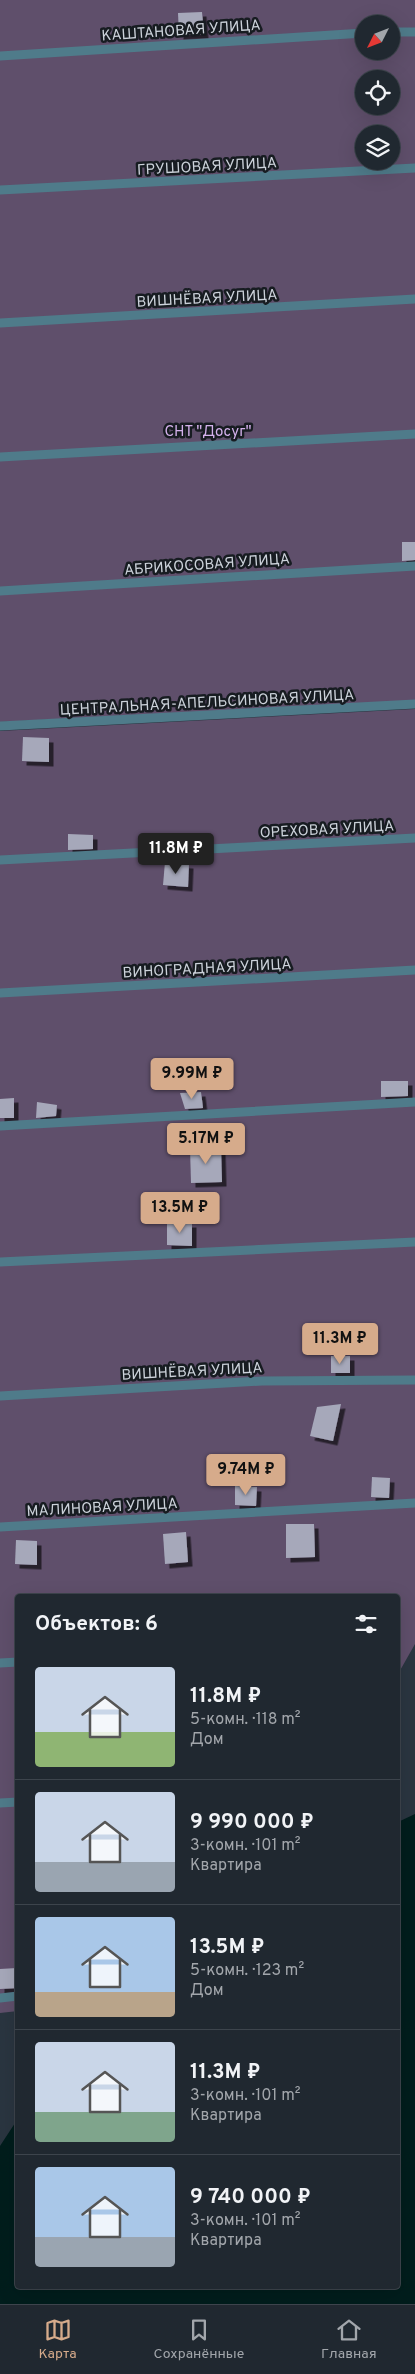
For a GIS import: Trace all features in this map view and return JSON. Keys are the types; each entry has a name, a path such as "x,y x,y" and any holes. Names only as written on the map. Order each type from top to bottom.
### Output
{"lane":[{"path":"400,32 415,32"},
{"name":"КАШТАНОВАЯ УЛИЦА","path":"0,56 355,34"},
{"name":"ГРУШОВАЯ УЛИЦА","path":"0,190 415,168"},
{"name":"ВИШНЁВАЯ УЛИЦА","path":"0,323 415,299"},
{"path":"0,458 415,434"},
{"name":"АБРИКОСОВАЯ УЛИЦА","path":"0,591 415,566"},
{"name":"ЦЕНТРАЛЬНАЯ-АПЕЛЬСИНОВАЯ УЛИЦА","path":"0,726 415,704"},
{"name":"ОРЕХОВАЯ УЛИЦА","path":"0,860 415,838"},
{"name":"ВИНОГРАДНАЯ УЛИЦА","path":"0,993 415,970"},
{"path":"0,1126 415,1102"},
{"path":"0,1262 415,1242"},
{"name":"ВИШНЁВАЯ УЛИЦА","path":"0,1396 262,1380 415,1380"},
{"name":"МАЛИНОВАЯ УЛИЦА","path":"0,1527 415,1502"},
{"path":"0,1663 15,1662"},
{"path":"0,1803 15,1802"},
{"path":"0,1998 15,1996"}],"green space":[{"name":"СНТ \"Досуг\"","path":"0,0 415,0 415,701 0,722"},
{"path":"415,709 415,1644 400,1670 400,1594 15,1594 15,2011 0,2013 0,731"}],"shaded area":[{"path":"415,1814 415,2304 0,2304 0,2146 15,2123 15,2289 400,2289 400,1821"}],"building":[{"path":"202,12 204,34 179,35 178,13"},
{"path":"402,542 415,542 415,560 402,561"},
{"path":"23,737 49,738 49,762 22,761"},
{"path":"68,834 93,835 93,849 68,850"},
{"path":"165,862 189,864 188,887 163,885"},
{"path":"381,1081 408,1081 408,1096 381,1097"},
{"path":"201,1092 203,1108 185,1109 180,1093"},
{"path":"14,1098 14,1118 0,1118 0,1099"},
{"path":"37,1102 57,1105 56,1116 36,1118"},
{"path":"190,1148 221,1148 222,1182 191,1183"},
{"path":"167,1223 192,1223 192,1246 167,1245"},
{"path":"331,1356 350,1356 350,1373 331,1373"},
{"path":"341,1404 333,1441 310,1436 317,1407"},
{"path":"372,1477 390,1478 389,1498 371,1497"},
{"path":"235,1486 257,1487 256,1506 235,1505"},
{"path":"286,1524 314,1524 315,1557 286,1558"},
{"path":"186,1532 188,1562 165,1564 163,1534"},
{"path":"16,1540 37,1541 37,1565 15,1564"},
{"path":"15,1968 15,1988 0,1989 0,1969"}]}
